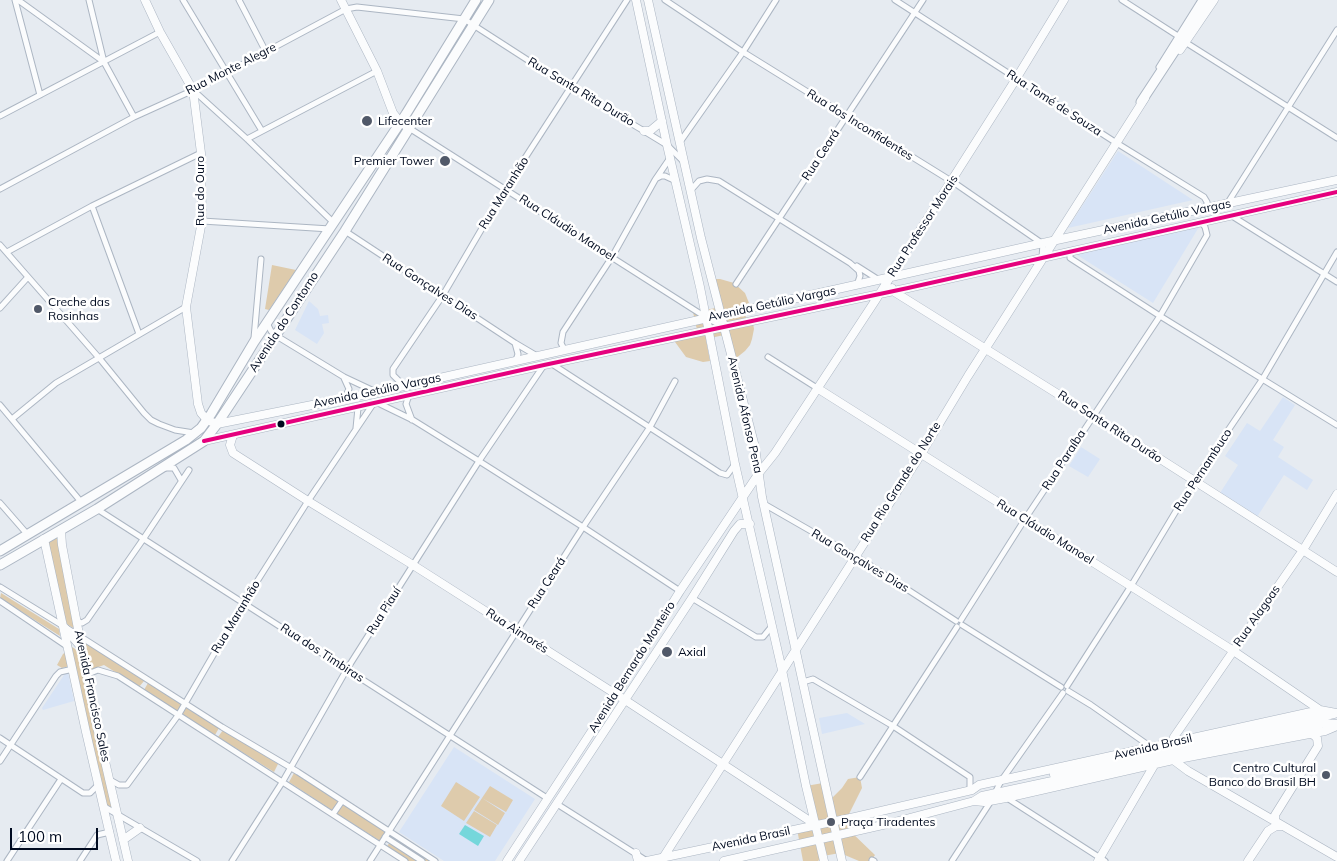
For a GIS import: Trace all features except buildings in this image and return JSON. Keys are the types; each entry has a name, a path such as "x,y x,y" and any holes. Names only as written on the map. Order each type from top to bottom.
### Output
{"main road":[{"name":"Avenida do Contorno","path":"0,551 196,433 207,420 254,342 400,122 476,0"},
{"name":"Avenida do Contorno","path":"0,565 97,509 204,441 345,231 489,0"},
{"path":"1141,102 1208,0"},
{"path":"44,539 44,534 48,528 79,505"}],"street":[{"path":"16,0 104,62"},
{"path":"16,0 40,94"},
{"path":"88,0 104,62 134,117"},
{"name":"Rua do Ouro","path":"145,0 160,32 193,90 201,153 202,221 186,307 198,404 207,420"},
{"path":"183,0 262,131"},
{"path":"239,0 266,52"},
{"path":"341,0 377,71 394,113 400,122 410,128"},
{"name":"Avenida Afonso Pena","path":"636,0 707,318 735,464 750,524 809,800 824,861"},
{"name":"Avenida Afonso Pena","path":"648,0 691,190 754,447 763,504 842,861"},
{"name":"Rua dos Inconfidentes","path":"665,0 743,52 951,181 1043,244"},
{"path":"680,143 743,52 776,0"},
{"name":"Rua Tomé de Souza","path":"895,0 1016,79 1204,197 1208,208"},
{"name":"Rua Ceará","path":"736,284 923,0"},
{"name":"Rua Professor Morais","path":"759,473 775,453 879,294 1064,0"},
{"path":"1122,0 1178,36"},
{"name":"Rua Rio Grande do Norte","path":"662,859 774,685 1141,102 1152,79 1201,0"},
{"name":"Rua Rio Grande do Norte","path":"1141,102 1159,83 1214,0"},
{"name":"Rua Maranhão","path":"404,386 392,375 393,369 443,295 505,189 626,2"},
{"name":"Rua Monte Alegre","path":"0,189 134,117 193,90 346,9 357,7 464,19 473,25"},
{"name":"Rua Santa Rita Durão","path":"473,25 571,88 667,145 685,164"},
{"path":"1227,204 1337,30"},
{"path":"0,116 160,32"},
{"path":"1185,42 1337,138"},
{"path":"247,139 377,71"},
{"path":"193,90 247,139 332,226"},
{"path":"644,131 650,131 662,121"},
{"name":"Rua Cláudio Manoel","path":"410,128 724,327"},
{"path":"7,252 92,206 201,153"},
{"path":"564,349 561,343 563,332 612,257 655,180 670,158"},
{"path":"655,180 661,176 676,181"},
{"path":"691,190 699,181 707,179 719,181 850,263 859,271 860,276 857,285"},
{"name":"Avenida Getúlio Vargas","path":"217,424 377,392 564,349 1337,180"},
{"name":"Avenida Getúlio Vargas","path":"204,441 1337,192"},
{"path":"92,206 139,334"},
{"path":"1248,226 1246,218 1249,211"},
{"path":"1231,215 1337,282"},
{"path":"202,221 332,226"},
{"name":"Rua Paraíba","path":"860,777 1025,519 1160,316 1207,235 1206,227 1201,222"},
{"path":"1060,229 1060,236 1065,239"},
{"name":"Rua Gonçalves Dias","path":"345,231 537,356"},
{"path":"0,244 151,420 175,430 196,433"},
{"path":"1042,258 1043,244"},
{"path":"1070,251 1070,258 1262,380 1337,425"},
{"name":"Rua Pernambuco","path":"952,861 990,795 1065,689 1131,586 1194,481 1262,380 1337,252"},
{"path":"254,342 260,259"},
{"path":"850,263 857,265 879,280"},
{"path":"0,308 28,277"},
{"path":"889,278 893,291"},
{"name":"Rua Santa Rita Durão","path":"893,291 1337,572"},
{"path":"12,419 56,383 186,307"},
{"path":"267,323 275,335 344,377 392,399"},
{"path":"515,343 518,354 516,360"},
{"name":"Rua Cláudio Manoel","path":"768,357 1232,650 1320,710"},
{"path":"548,364 720,473 727,475 735,464"},
{"name":"Rua Piauí","path":"232,861 283,781 347,669 479,461 548,364"},
{"path":"344,377 349,389 345,398 355,402 358,408"},
{"name":"Rua Ceará","path":"370,861 583,526 650,427 676,381"},
{"path":"409,395 406,404 412,420"},
{"path":"375,403 412,420 479,461 583,526 680,591"},
{"name":"Rua Maranhão","path":"110,779 119,785 128,785 179,714 244,602 368,409 375,403"},
{"path":"0,405 79,505"},
{"name":"Rua Maranhão","path":"355,431 358,408"},
{"path":"207,420 217,424"},
{"path":"175,430 182,442"},
{"name":"Rua Aimorés","path":"233,435 230,445 233,453 516,630 816,825"},
{"path":"754,447 763,454 775,453"},
{"path":"164,468 174,468 181,480"},
{"path":"77,621 82,623 87,620 189,470"},
{"name":"Avenida Bernardo Monteiro","path":"507,861 616,694 680,591 759,473"},
{"name":"Rua Alagoas","path":"1101,860 1146,781 1168,751 1232,650 1303,550 1337,494"},
{"path":"0,504 28,535"},
{"name":"Rua Gonçalves Dias","path":"763,504 853,558 865,562 1091,705 1151,748"},
{"name":"Rua dos Timbiras","path":"97,509 548,798"},
{"path":"725,524 734,531 740,524 750,524"},
{"name":"Avenida Francisco Sales","path":"61,530 62,545 96,718 128,861"},
{"name":"Avenida Bernardo Monteiro","path":"519,861 734,531"},
{"name":"Avenida Francisco Sales","path":"44,539 116,861"},
{"path":"0,588 290,768 435,861"},
{"path":"692,598 756,637 763,637 772,626"},
{"path":"0,601 68,647"},
{"path":"63,626 77,642 84,654"},
{"path":"0,761 56,676 60,672 73,669"},
{"path":"88,674 98,670 112,673 179,714 405,861"},
{"path":"140,690 147,679"},
{"path":"803,682 814,679 893,726 970,777 971,790"},
{"path":"774,685 779,683 786,686"},
{"name":"Avenida Brasil","path":"990,795 1168,751 1320,710 1337,712"},
{"path":"1323,723 1337,712"},
{"name":"Avenida Brasil","path":"971,790 1006,798 1139,768 1168,751 1321,718 1337,712"},
{"path":"84,720 96,718"},
{"name":"Avenida Brasil","path":"1168,751 1323,723 1337,725"},
{"name":"Avenida Brasil","path":"724,861 836,836 974,801 1151,748 1168,751 1312,734 1325,731 1337,725"},
{"path":"215,738 222,727"},
{"path":"1274,821 1274,815 1318,746 1317,738 1312,734"},
{"path":"0,738 79,791 87,794 98,785"},
{"path":"1168,751 1188,771 1337,857"},
{"path":"1139,768 1146,781"},
{"path":"7,861 61,779"},
{"name":"Avenida Brasil","path":"647,861 833,822 971,790 979,785 990,795"},
{"path":"1019,806 1020,795"},
{"path":"1006,798 1101,860"},
{"path":"793,810 805,811 808,808 809,800"},
{"path":"333,814 342,801"},
{"path":"557,804 637,857 647,861"},
{"path":"103,806 197,861"},
{"path":"1265,815 1268,822 1268,831"},
{"path":"1248,861 1268,831 1276,826 1283,826"},
{"path":"123,840 140,828"},
{"path":"80,861 96,835 110,832"},
{"path":"385,837 422,861"},
{"path":"669,848 676,855"}],"shaded area":[{"path":"1118,151 1193,200 1068,228"},
{"path":"1199,227 1153,303 1074,253"},
{"path":"272,265 296,270 269,310 265,309"},
{"path":"709,279 720,279 734,283 745,293 749,303 743,305 746,318 752,317 754,329 752,339 745,351 735,359 724,335 706,339 710,361 703,362 686,357 675,342 673,335 697,330 693,312 716,308"},
{"path":"309,301 318,309 320,316 328,315 329,323 322,324 324,333 317,344 295,330"},
{"path":"1283,397 1295,405 1273,440 1284,447 1278,457 1313,480 1307,490 1284,475 1257,517 1220,493 1238,465 1225,456 1247,423 1260,431"},
{"path":"1081,447 1100,459 1088,477 1069,466"},
{"path":"56,535 75,629 65,623 48,541"},
{"path":"1,593 59,629 60,636 0,598"},
{"path":"84,642 144,681 139,687 104,665 90,670"},
{"path":"72,647 80,652 114,810 106,804 74,665 62,668 57,665 63,654"},
{"path":"66,672 68,672 74,701 43,710 42,708"},
{"path":"148,683 183,704 178,712 144,690"},
{"path":"186,707 219,728 215,735 182,714"},
{"path":"847,713 865,724 822,734 819,718"},
{"path":"223,730 278,764 274,772 218,737"},
{"path":"454,747 535,799 495,861 444,861 399,832"},
{"path":"294,773 339,801 333,811 289,782"},
{"name":"Praça Tiradentes","path":"860,777 862,788 847,818 849,830 875,855 871,861 859,861 840,853 823,856 818,861 803,861 797,829 816,825 806,786 823,783 829,801 848,779"},
{"path":"456,782 480,797 464,821 441,806"},
{"path":"490,786 513,800 506,812 482,798"},
{"path":"482,798 505,813 498,825 474,810"},
{"path":"342,803 385,832 380,841 336,813"},
{"path":"474,811 497,825 490,837 466,823"},
{"path":"394,836 433,861 407,861 386,848"}],"water":[{"path":"465,825 484,836 478,846 459,834"}],"transit line":[{"path":"204,441 544,365 908,288 1337,192"}],"place":[{"name":"Lifecenter","path":"367,121"},
{"name":"Premier Tower","path":"445,161"},
{"name":"Creche das Rosinhas","path":"38,309"},
{"name":"Axial","path":"667,652"},
{"name":"Centro Cultural Banco do Brasil BH","path":"1326,775"},
{"name":"Praça Tiradentes","path":"831,822"}]}
